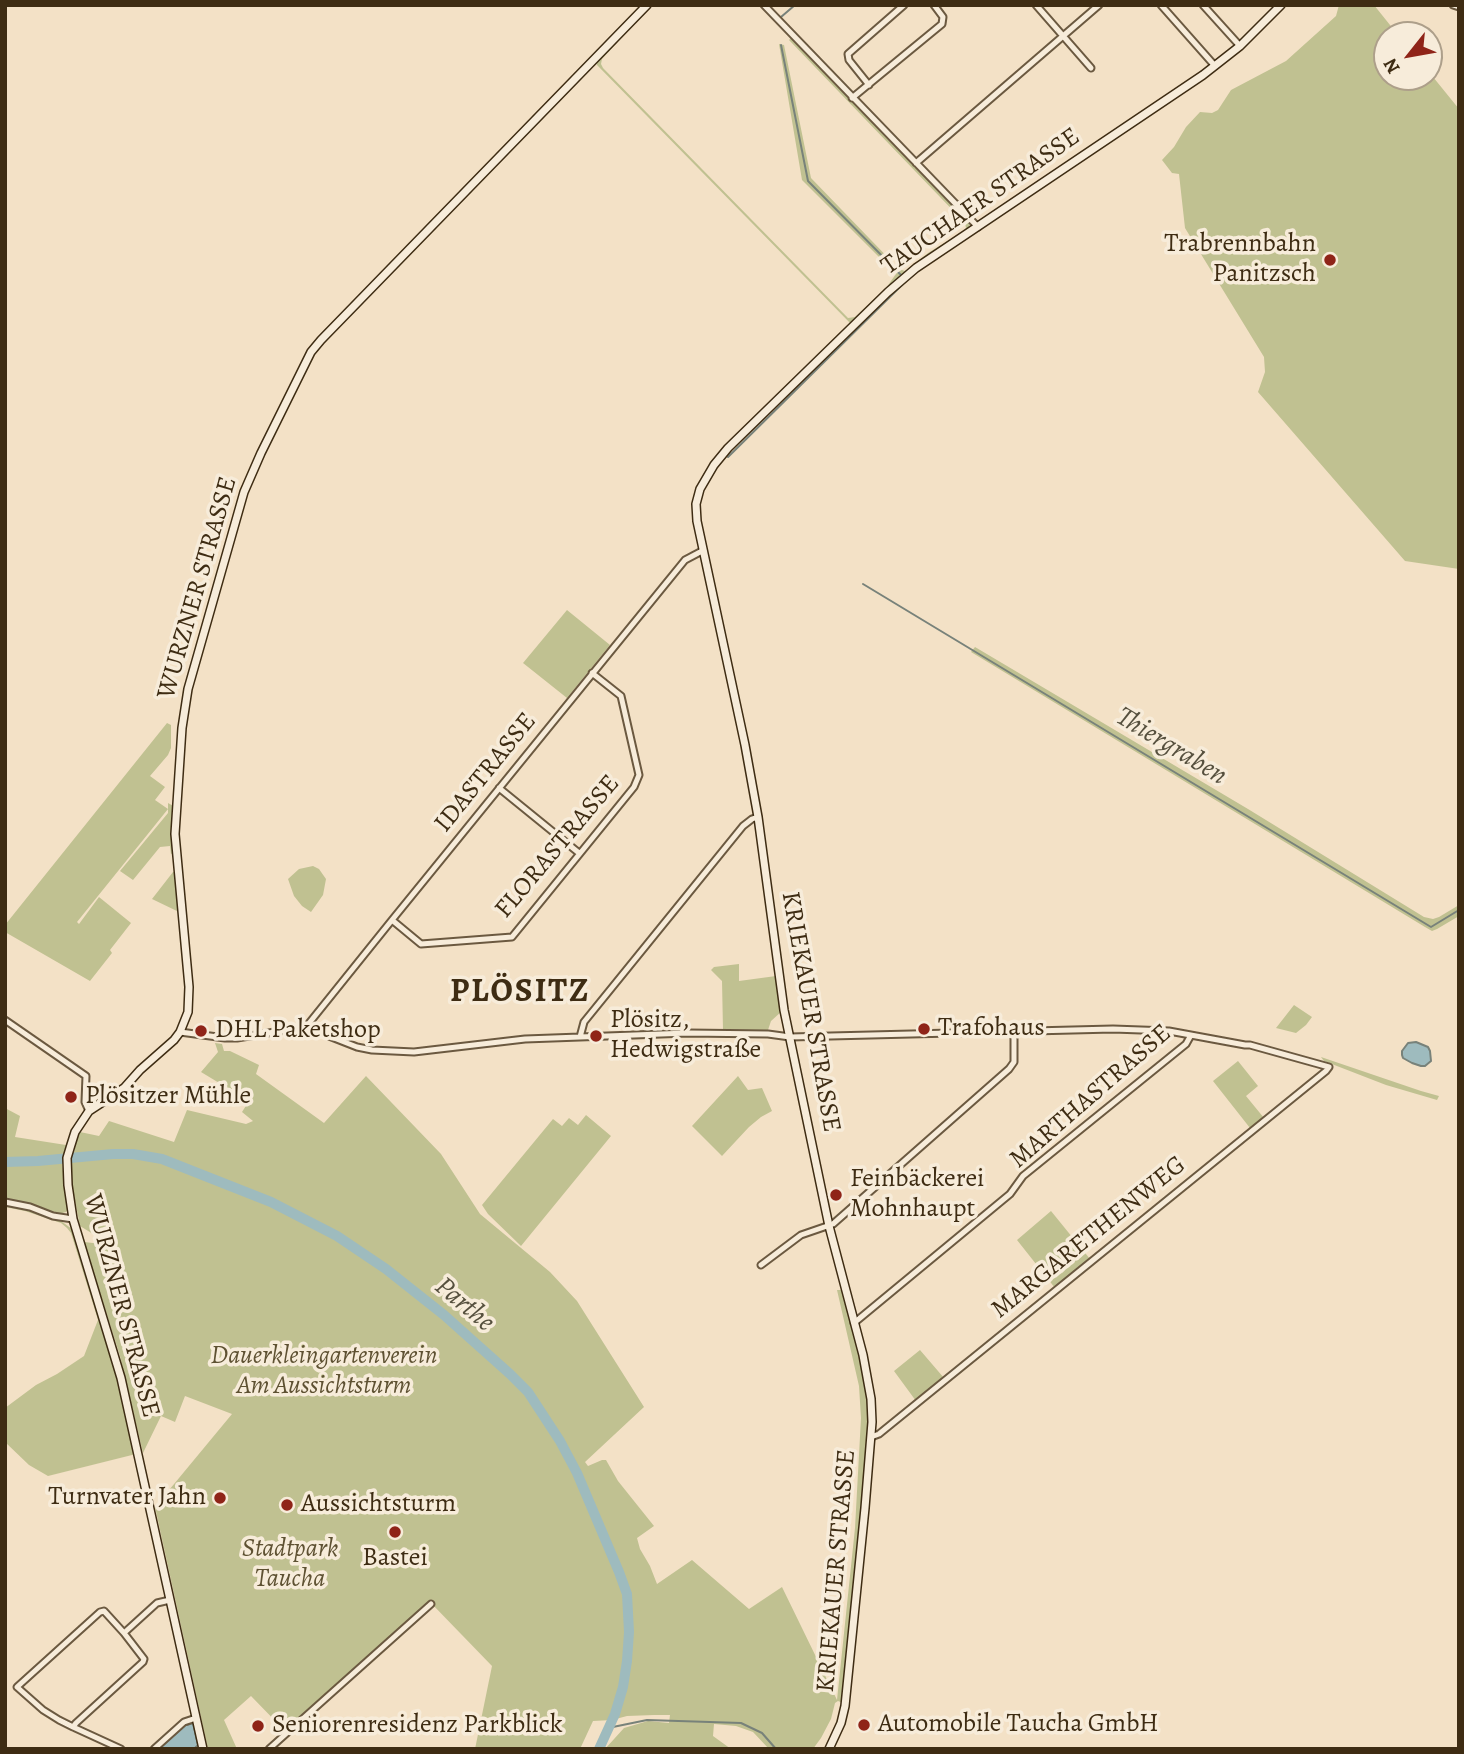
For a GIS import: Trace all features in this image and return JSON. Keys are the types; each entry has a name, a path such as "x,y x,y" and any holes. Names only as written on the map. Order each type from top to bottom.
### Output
{"street":[{"name":"WURZNER STRASSE","path":"203,1749 121,1378 73,1219 67,1167 70,1148 75,1132 89,1111 124,1088 174,1040 188,1012 175,834 182,728 188,689 244,492 311,352 647,5"},
{"path":"764,5 978,227"},
{"path":"852,98 942,24 943,17 934,5"},
{"path":"1036,5 1091,68"},
{"path":"916,163 1099,5"},
{"path":"1161,5 1215,66"},
{"path":"1203,5 1240,46"},
{"name":"TAUCHAER STRASSE","path":"700,489 714,465 728,449 888,292 931,257 1215,66 1240,46 1281,5"},
{"path":"1453,5 1459,7"},
{"path":"869,85 849,60 848,54 903,6"},
{"name":"KRIEKAUER STRASSE","path":"700,489 696,512 702,551 758,817 784,1010 829,1226 863,1355 871,1399 871,1437 845,1706 841,1723 829,1749"},
{"name":"IDASTRASSE","path":"306,1027 685,560 702,551"},
{"name":"FLORASTRASSE","path":"392,920 421,944 512,937 634,787 639,775 621,696 592,673"},
{"path":"499,788 579,853"},
{"path":"580,1037 584,1022 743,826 758,817"},
{"path":"5,1020 86,1076 85,1102 89,1111"},
{"path":"180,1032 237,1038 306,1027 372,1051 414,1052 525,1039 701,1033 790,1037 1113,1029 1169,1031 1191,1035"},
{"path":"761,1265 801,1235 833,1224 1009,1069 1014,1062 1014,1031"},
{"name":"MARGARETHENWEG","path":"871,1437 879,1434 1329,1067 1250,1045 1191,1035"},
{"name":"MARTHASTRASSE","path":"854,1323 1010,1194 1023,1176 1186,1044 1191,1035"},
{"path":"5,1202 73,1219"},
{"path":"124,1633 157,1603 170,1600"},
{"path":"269,1749 430,1604"},
{"path":"73,1727 143,1662 144,1657 102,1611 17,1687 43,1710 73,1727 121,1749"},
{"path":"154,1749 184,1721 196,1718"}],"green space":[{"name":"Trabrennbahn Panitzsch","path":"1339,5 1374,5 1387,21 1373,21 1373,91 1443,89 1459,109 1459,569 1405,561 1258,392 1265,372 1264,357 1185,228 1179,174 1172,173 1162,160 1200,112 1212,113 1218,110 1231,90 1286,61 1336,16"},
{"path":"640,15 602,59 603,68 848,318 855,317 886,288 896,274 802,180 779,44 784,45 811,178 899,269 905,271 964,231 965,223 789,40 791,38 969,220 970,228 915,266 851,324 597,65 596,62"},
{"path":"567,610 610,645 567,698 523,663"},
{"path":"975,647 1424,917 1439,917 1459,905 1459,916 1432,931 971,652"},
{"path":"167,723 171,725 171,748 150,776 165,787 155,800 168,809 77,922 79,924 99,897 131,923 90,981 5,932 5,925"},
{"path":"168,803 175,807 174,853 171,854 170,846 160,847 133,880 120,871 168,813"},
{"path":"313,866 319,869 326,879 323,895 311,912 294,896 288,879 299,869"},
{"path":"175,872 179,912 152,899"},
{"path":"739,964 739,981 776,976 781,1012 771,1021 768,1030 723,1030 722,981 711,970 714,967"},
{"path":"1294,1005 1312,1017 1306,1025 1296,1033 1276,1028"},
{"path":"215,1043 222,1044 224,1051 230,1051 259,1065 256,1074 324,1123 366,1076 441,1154 480,1214 550,1272 577,1301 644,1407 585,1462 588,1466 606,1460 618,1481 654,1526 637,1538 657,1584 692,1560 749,1609 782,1587 837,1700 855,1528 861,1418 859,1386 837,1290 843,1290 865,1378 870,1417 843,1703 835,1703 831,1719 813,1749 769,1749 753,1732 736,1726 714,1724 713,1736 731,1749 605,1749 624,1728 648,1721 669,1723 670,1715 654,1715 593,1721 580,1749 475,1749 492,1666 430,1602 284,1730 251,1696 224,1720 237,1749 208,1749 155,1507 232,1414 185,1396 175,1422 161,1416 143,1453 120,1356 84,1242 111,1245 80,1226 71,1167 72,1160 105,1155 98,1153 73,1157 80,1132 99,1136 109,1121 174,1142 187,1110 246,1124 253,1121 242,1112 249,1101 201,1072 218,1052"},
{"path":"1321,1057 1439,1096 1437,1100 1386,1085 1324,1061"},
{"path":"1238,1061 1258,1086 1246,1096 1264,1118 1250,1128 1213,1081"},
{"path":"738,1076 748,1090 762,1088 772,1111 749,1127 722,1156 692,1126"},
{"path":"5,1108 20,1116 15,1137 66,1145 63,1156 5,1160"},
{"path":"586,1115 611,1136 521,1246 482,1205 553,1119 562,1126 569,1118 578,1125"},
{"path":"5,1163 62,1163 68,1209 66,1212 59,1214 5,1200"},
{"path":"5,1204 26,1208 61,1221 72,1229 112,1359 134,1454 48,1476 29,1465 5,1442 5,1408 36,1385 84,1356 98,1320 71,1233 67,1228 61,1223 5,1207"},
{"path":"1051,1211 1090,1259 1055,1288 1017,1240"},
{"path":"920,1350 944,1378 916,1401 894,1371"}],"water":[{"path":"1416,1042 1428,1047 1430,1051 1431,1061 1425,1066 1403,1058 1402,1051 1408,1043"},
{"path":"186,1723 193,1723 198,1745 194,1749 158,1749"}],"waterway":[{"path":"781,17 795,5"},
{"name":"Thiergraben","path":"781,45 808,181 901,275"},
{"name":"Thiergraben","path":"728,457 906,281"},
{"name":"Thiergraben","path":"863,584 1431,927 1459,910"},
{"name":"Parthe","path":"5,1162 133,1154 162,1159 271,1202 337,1236 386,1269 444,1315 510,1374 528,1392 560,1441 577,1473 627,1594 629,1632 623,1687 615,1714 599,1749"},
{"path":"608,1728 647,1720 741,1723 762,1733 776,1749"}],"place":[{"name":"Trabrennbahn Panitzsch","path":"1330,260"},
{"name":"Trafohaus","path":"924,1029"},
{"name":"DHL Paketshop","path":"201,1031"},
{"name":"Plösitz, Hedwigstraße","path":"596,1036"},
{"name":"Plösitzer Mühle","path":"71,1097"},
{"name":"Feinbäckerei Mohnhaupt","path":"836,1195"},
{"name":"Turnvater Jahn","path":"220,1498"},
{"name":"Aussichtsturm","path":"287,1505"},
{"name":"Bastei","path":"395,1532"},
{"name":"Automobile Taucha GmbH","path":"864,1725"},
{"name":"Seniorenresidenz Parkblick","path":"258,1726"}],"district":[{"name":"PLÖSITZ","path":"520,993"}],"park label":[{"name":"Dauerkleingartenverein Am Aussichtsturm","path":"324,1372"},
{"name":"Stadtpark Taucha","path":"290,1565"}]}
